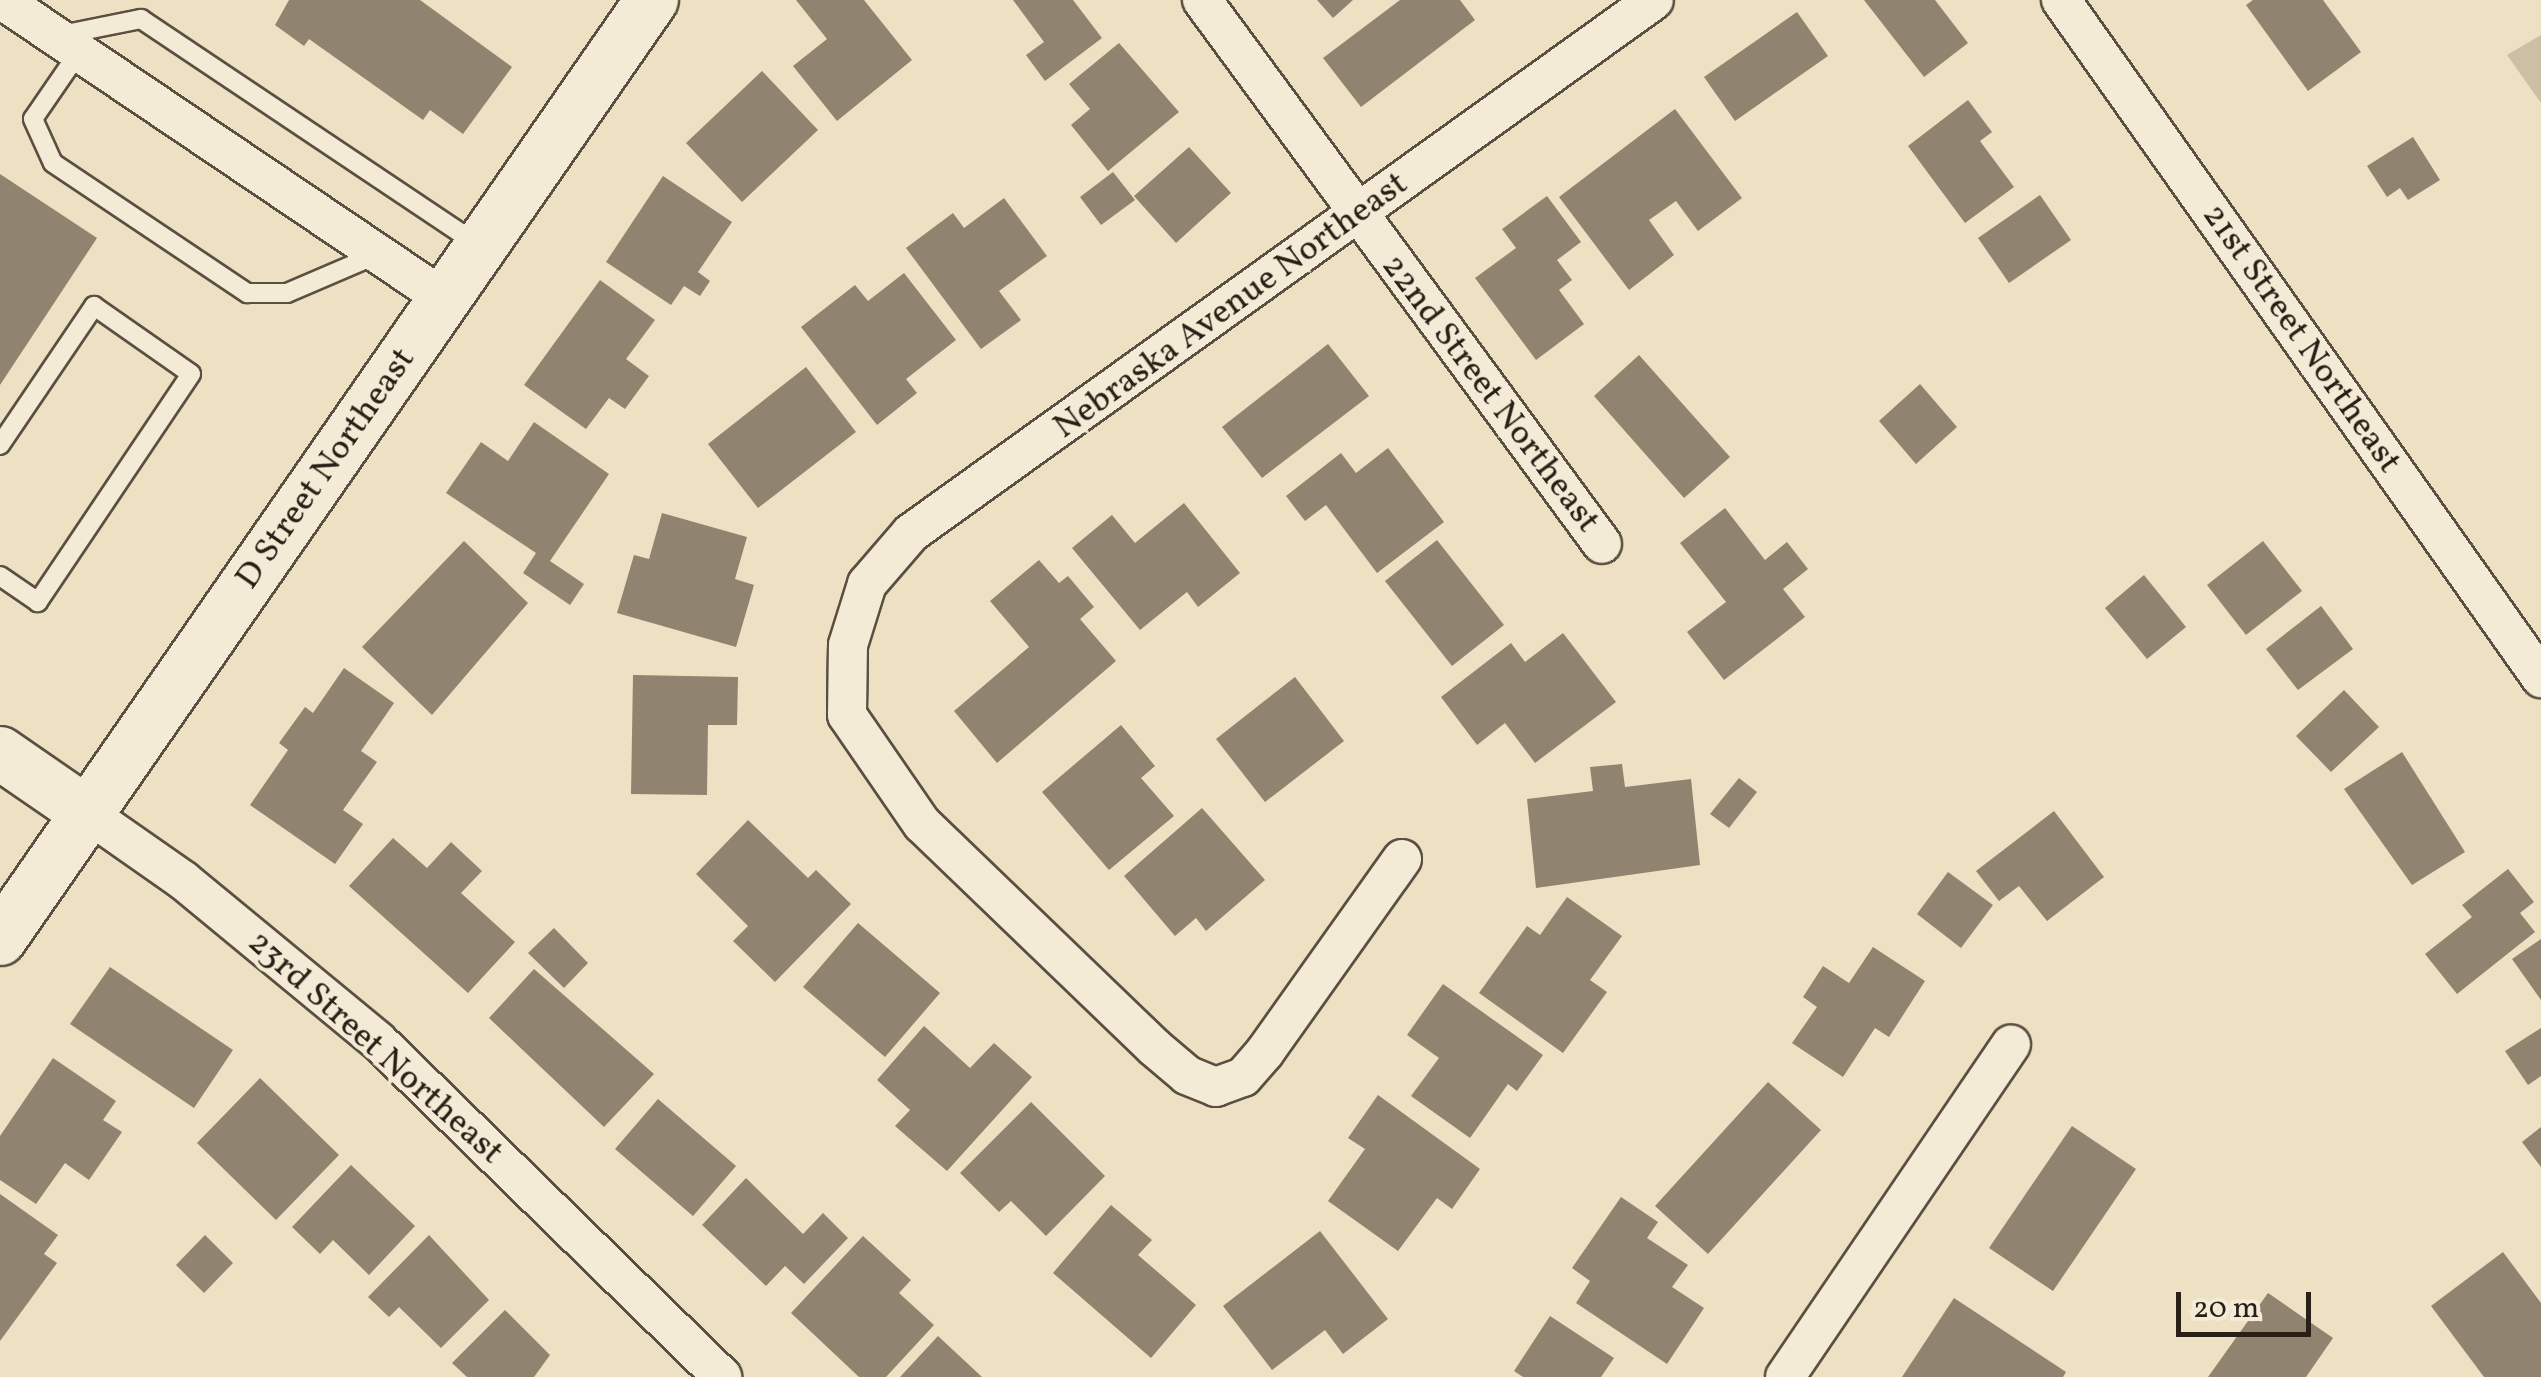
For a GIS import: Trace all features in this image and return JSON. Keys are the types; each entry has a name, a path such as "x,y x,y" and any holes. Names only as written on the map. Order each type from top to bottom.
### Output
{"street":[{"path":"2,0 444,300"},
{"name":"D Street Northeast","path":"0,939 652,0"},
{"name":"22nd Street Northeast","path":"1202,0 1602,544"},
{"name":"21st Street Northeast","path":"2061,0 2541,678"},
{"name":"Nebraska Avenue Northeast","path":"1402,859 1265,1052 1242,1078 1216,1087 1186,1075 1154,1047 922,824 847,715 848,644 867,584 910,533 1356,214 1640,4"},
{"name":"23rd Street Northeast","path":"0,753 184,882 378,1040 722,1377"},
{"path":"1784,1377 2012,1044"}],"lane":[{"path":"378,254 287,293 247,293 53,164 33,120 67,44 141,19 481,246"},
{"path":"0,445 94,306 191,374 38,602 0,576"}],"shaded area":[{"path":"2541,35 2541,103 2507,55"}],"building":[{"path":"289,0 420,0 512,67 463,134 430,110 423,120 309,39 304,46 275,25"},
{"path":"796,0 864,0 912,60 837,121 793,66 827,39"},
{"path":"1013,0 1073,0 1102,38 1045,81 1026,55 1044,42"},
{"path":"1317,0 1353,0 1333,18"},
{"path":"1400,0 1460,0 1475,20 1361,107 1323,58"},
{"path":"1864,0 1935,0 1968,43 1924,77"},
{"path":"2253,0 2323,0 2361,52 2308,91 2246,5"},
{"path":"1797,12 1828,56 1735,121 1704,77"},
{"path":"1119,43 1179,112 1108,171 1071,125 1090,109 1069,84"},
{"path":"762,71 818,130 742,202 686,143"},
{"path":"1968,100 1992,132 1980,141 2014,187 1965,223 1908,146"},
{"path":"1675,109 1742,198 1698,231 1676,201 1649,220 1674,255 1629,290 1559,197"},
{"path":"2413,137 2440,180 2408,200 2400,188 2387,197 2367,166"},
{"path":"1189,147 1231,193 1176,243 1134,196"},
{"path":"1113,172 1135,200 1101,225 1080,197"},
{"path":"0,174 97,238 0,385"},
{"path":"663,176 732,222 698,272 710,281 700,296 684,286 671,305 606,262"},
{"path":"2040,195 2071,240 2009,283 1978,238"},
{"path":"1547,196 1581,242 1557,260 1572,280 1559,290 1584,324 1536,360 1475,278 1516,248 1502,229"},
{"path":"1004,198 1047,256 999,291 1021,320 981,349 906,248 953,213 964,228"},
{"path":"904,273 956,340 906,379 917,393 877,425 801,327 855,285 868,301"},
{"path":"600,280 655,320 626,359 649,376 625,409 609,398 586,429 524,385"},
{"path":"1328,344 1369,396 1262,478 1222,427"},
{"path":"1639,355 1730,457 1684,498 1594,396"},
{"path":"806,367 856,432 758,508 708,444"},
{"path":"1920,384 1957,427 1916,464 1879,421"},
{"path":"534,422 609,474 550,561 584,584 570,605 523,573 536,553 446,493 481,442 508,461"},
{"path":"1388,448 1444,522 1377,573 1326,505 1305,521 1286,496 1341,453 1356,473"},
{"path":"1184,503 1240,573 1198,607 1187,592 1140,630 1072,548 1112,515 1135,543"},
{"path":"1725,508 1765,560 1787,542 1808,569 1783,589 1805,617 1724,680 1687,632 1726,602 1680,543"},
{"path":"662,513 747,537 735,579 754,585 736,647 617,613 634,555 649,559"},
{"path":"1437,540 1504,625 1452,666 1385,581"},
{"path":"464,541 528,603 432,715 362,647"},
{"path":"2263,541 2302,591 2246,635 2207,585"},
{"path":"1039,560 1059,583 1068,576 1094,607 1080,619 1116,661 997,763 954,711 1029,647 990,601"},
{"path":"2144,575 2186,627 2147,659 2105,608"},
{"path":"2321,606 2353,649 2298,690 2266,649"},
{"path":"1563,633 1616,702 1535,763 1505,723 1477,745 1441,697 1511,643 1525,662"},
{"path":"344,668 394,703 361,751 377,762 343,810 363,824 335,864 250,805 288,750 279,743 305,707 313,713"},
{"path":"633,675 738,677 737,725 708,725 707,795 631,794"},
{"path":"1295,677 1344,741 1265,802 1216,739"},
{"path":"2344,690 2379,727 2331,772 2296,736"},
{"path":"1121,725 1155,766 1141,778 1174,816 1109,870 1042,792"},
{"path":"2402,752 2465,852 2412,885 2344,789"},
{"path":"1622,764 1625,787 1691,779 1700,865 1536,888 1527,799 1593,791 1590,767"},
{"path":"1739,778 1757,792 1729,828 1710,814"},
{"path":"1202,808 1265,880 1206,931 1196,918 1175,936 1124,876"},
{"path":"2054,811 2104,877 2047,921 2019,886 1999,901 1976,871"},
{"path":"748,820 808,878 816,870 851,904 775,982 733,941 748,926 696,874"},
{"path":"393,838 427,868 451,842 482,871 461,893 515,942 468,993 349,886"},
{"path":"2508,869 2534,902 2520,913 2535,932 2457,994 2425,954 2472,917 2462,905"},
{"path":"1948,872 1993,905 1961,948 1917,914"},
{"path":"1567,897 1622,936 1590,980 1607,992 1563,1053 1479,993 1527,926 1540,935"},
{"path":"858,923 940,993 885,1057 803,987"},
{"path":"554,928 588,963 564,988 528,953"},
{"path":"2541,939 2541,1000 2512,959"},
{"path":"1873,947 1925,981 1889,1037 1875,1028 1843,1077 1792,1043 1817,1007 1803,997 1823,966 1849,983"},
{"path":"110,967 233,1050 194,1108 70,1024"},
{"path":"534,969 654,1074 604,1127 489,1018"},
{"path":"1443,984 1543,1055 1517,1091 1508,1084 1470,1138 1411,1096 1439,1058 1407,1035"},
{"path":"924,1026 970,1068 994,1043 1032,1077 947,1171 895,1126 910,1110 877,1080"},
{"path":"2541,1028 2541,1076 2528,1085 2505,1051"},
{"path":"53,1058 116,1101 103,1120 122,1132 89,1180 65,1163 36,1204 0,1180 0,1136"},
{"path":"260,1078 339,1155 276,1220 197,1143"},
{"path":"1768,1082 1821,1130 1708,1254 1655,1206"},
{"path":"1378,1095 1480,1169 1452,1209 1437,1198 1398,1251 1328,1201 1365,1149 1348,1138"},
{"path":"658,1099 736,1166 693,1216 615,1149"},
{"path":"1031,1102 1105,1176 1046,1236 1011,1201 999,1212 960,1173"},
{"path":"2072,1126 2136,1169 2053,1291 1989,1248"},
{"path":"2541,1127 2541,1167 2522,1142"},
{"path":"351,1165 415,1226 369,1275 333,1240 320,1254 292,1227"},
{"path":"746,1178 803,1234 823,1213 848,1238 804,1284 785,1266 766,1286 702,1225"},
{"path":"0,1194 58,1235 44,1254 57,1263 0,1341"},
{"path":"1621,1197 1658,1222 1647,1238 1688,1265 1672,1287 1704,1308 1667,1364 1576,1303 1590,1281 1572,1268"},
{"path":"1111,1205 1152,1240 1138,1255 1196,1305 1151,1358 1053,1273"},
{"path":"1320,1231 1388,1319 1343,1354 1325,1330 1272,1370 1223,1306"},
{"path":"205,1235 233,1263 204,1293 176,1265"},
{"path":"429,1235 489,1300 441,1348 399,1307 389,1317 368,1297"},
{"path":"863,1236 911,1280 899,1293 934,1325 886,1377 859,1377 791,1313"},
{"path":"2503,1252 2541,1303 2541,1377 2484,1377 2431,1306"},
{"path":"2268,1293 2333,1338 2306,1377 2208,1377"},
{"path":"1954,1298 2066,1372 2063,1377 1902,1377"},
{"path":"505,1310 550,1355 534,1377 467,1377 452,1363"},
{"path":"1550,1316 1614,1358 1601,1377 1523,1377 1514,1371"},
{"path":"938,1336 982,1377 900,1377"}]}
